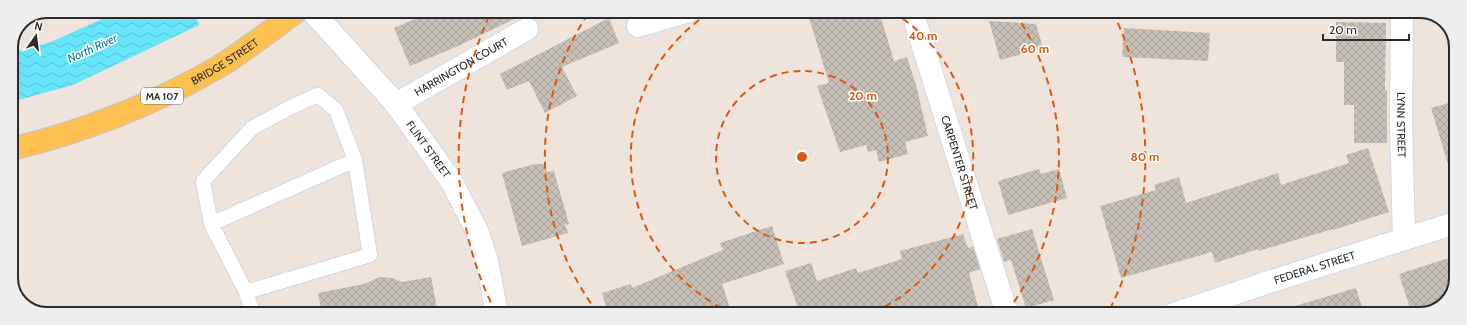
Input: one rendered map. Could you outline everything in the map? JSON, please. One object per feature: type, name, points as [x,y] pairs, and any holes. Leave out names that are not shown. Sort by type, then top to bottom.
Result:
[{"type":"main road","name":"BRIDGE STREET","points":[[18,146],[82,129],[177,89],[227,61],[265,36],[288,18]]},
{"type":"street","name":"FLINT STREET","points":[[318,18],[396,104],[452,182],[478,233],[487,261],[496,307]]},
{"type":"street","points":[[638,26],[665,18]]},
{"type":"street","name":"CARPENTER STREET","points":[[914,18],[1005,307]]},
{"type":"street","name":"LYNN STREET","points":[[1402,18],[1402,179],[1404,239]]},
{"type":"street","name":"HARRINGTON COURT","points":[[396,104],[527,29]]},
{"type":"street","name":"FEDERAL STREET","points":[[1195,307],[1449,225]]},
{"type":"lane","points":[[246,292],[370,255],[355,160],[336,110],[318,95],[293,106],[252,128],[203,181],[211,224],[246,292],[251,307]]},
{"type":"lane","points":[[211,224],[355,160]]},
{"type":"water","name":"North River","points":[[104,18],[196,18],[199,25],[73,85],[18,100],[18,51],[51,42]]},
{"type":"building","points":[[418,18],[516,18],[456,47],[410,66],[394,28]]},
{"type":"building","points":[[609,18],[619,43],[562,67],[577,96],[545,113],[529,81],[507,90],[500,74]]},
{"type":"building","points":[[809,18],[881,18],[894,61],[907,57],[916,85],[928,136],[905,142],[908,154],[879,162],[876,150],[868,152],[866,145],[840,152],[817,86],[829,83]]},
{"type":"building","points":[[989,21],[1036,24],[1043,48],[1000,60]]},
{"type":"building","points":[[1336,22],[1386,23],[1385,90],[1387,90],[1387,143],[1354,143],[1354,105],[1344,105],[1344,62],[1336,62]]},
{"type":"building","points":[[1124,28],[1210,33],[1208,61],[1122,57]]},
{"type":"building","points":[[1449,103],[1449,168],[1431,108]]},
{"type":"building","points":[[1368,148],[1389,212],[1333,230],[1258,251],[1258,249],[1215,263],[1212,252],[1121,278],[1100,206],[1156,190],[1154,185],[1179,177],[1186,203],[1278,173],[1281,185],[1349,163],[1346,155]]},
{"type":"building","points":[[535,164],[545,164],[547,172],[554,171],[569,224],[565,225],[568,233],[522,246],[502,173]]},
{"type":"building","points":[[1039,169],[1041,174],[1059,169],[1067,198],[1008,215],[998,181]]},
{"type":"building","points":[[772,226],[784,264],[722,284],[730,307],[606,307],[602,293],[631,284],[632,288],[723,250],[720,243]]},
{"type":"building","points":[[1032,229],[1054,300],[1026,307],[1011,260],[1004,262],[997,239]]},
{"type":"building","points":[[963,234],[968,248],[973,246],[980,269],[969,273],[978,307],[798,307],[785,271],[811,263],[817,281],[856,268],[858,273],[902,259],[900,251]]},
{"type":"building","points":[[1449,258],[1449,278],[1445,293],[1438,301],[1424,307],[1410,307],[1399,274]]},
{"type":"building","points":[[380,277],[392,278],[402,282],[431,277],[437,307],[321,307],[318,293],[364,284]]},
{"type":"building","points":[[1356,288],[1362,307],[1291,307]]}]
